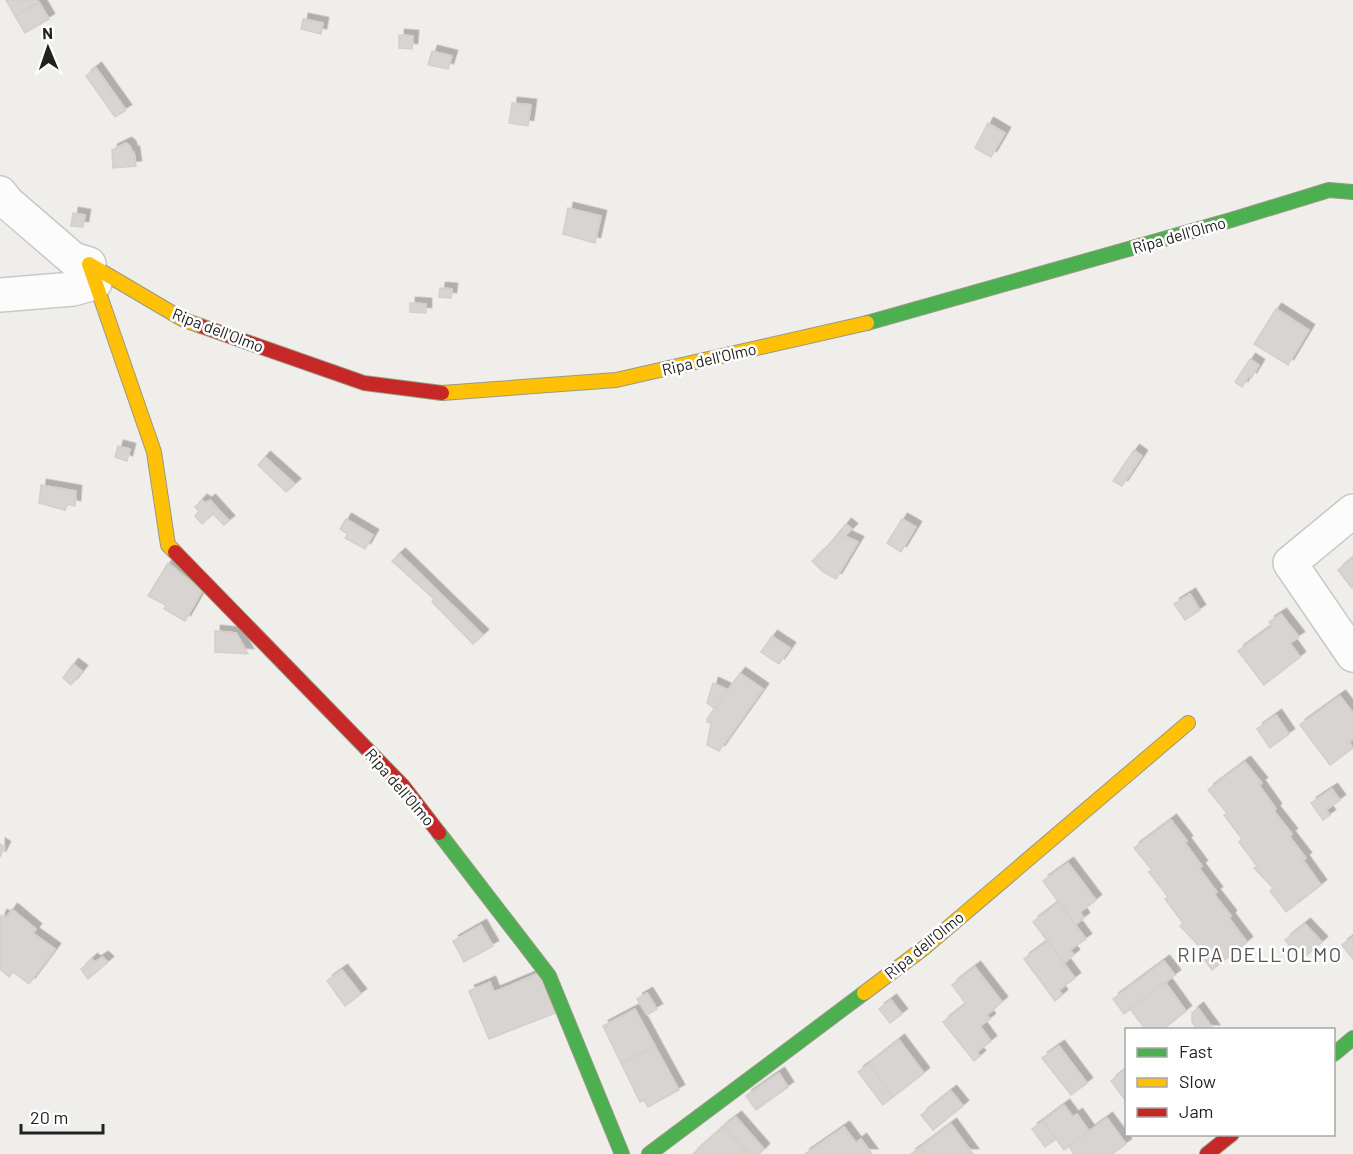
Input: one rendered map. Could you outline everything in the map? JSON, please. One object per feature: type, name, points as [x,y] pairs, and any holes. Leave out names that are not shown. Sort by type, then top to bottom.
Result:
[{"type":"street","name":"Ripa dell'Olmo","points":[[92,273],[184,320],[364,383],[449,394],[616,380],[834,331],[1220,223],[1329,190],[1353,192]]},
{"type":"street","points":[[0,193],[8,203],[92,273],[73,289],[0,295]]},
{"type":"street","name":"Ripa dell'Olmo","points":[[92,273],[153,452],[168,545],[403,786],[549,976],[622,1154]]},
{"type":"street","points":[[1353,511],[1290,563],[1353,655]]},
{"type":"street","name":"Ripa dell'Olmo","points":[[649,1154],[924,948],[1188,723]]},
{"type":"street","points":[[1335,1053],[1353,1038]]},
{"type":"street","points":[[1207,1154],[1230,1136]]},
{"type":"building","points":[[6,0],[37,0],[39,2],[15,16]]},
{"type":"building","points":[[39,2],[49,19],[25,33],[15,16]]},
{"type":"building","points":[[303,19],[323,23],[321,34],[301,29]]},
{"type":"building","points":[[399,35],[413,36],[412,49],[399,48]]},
{"type":"building","points":[[432,51],[452,56],[448,69],[428,65]]},
{"type":"building","points":[[96,68],[126,110],[115,117],[86,76]]},
{"type":"building","points":[[512,103],[531,105],[528,126],[509,123]]},
{"type":"building","points":[[988,123],[1005,133],[991,157],[975,148]]},
{"type":"building","points":[[126,143],[134,152],[136,166],[113,168],[112,150]]},
{"type":"building","points":[[568,208],[601,216],[595,243],[563,234]]},
{"type":"building","points":[[73,213],[85,215],[83,227],[71,226]]},
{"type":"building","points":[[440,288],[452,289],[451,298],[439,297]]},
{"type":"building","points":[[410,303],[426,304],[426,313],[410,312]]},
{"type":"building","points":[[1276,309],[1309,330],[1288,365],[1254,344]]},
{"type":"building","points":[[1250,359],[1259,365],[1242,387],[1235,382]]},
{"type":"building","points":[[118,446],[130,449],[127,461],[115,457]]},
{"type":"building","points":[[1134,450],[1142,456],[1122,486],[1113,481]]},
{"type":"building","points":[[265,457],[295,484],[286,492],[258,465]]},
{"type":"building","points":[[41,485],[76,491],[75,506],[68,504],[65,510],[39,503]]},
{"type":"building","points":[[202,500],[206,503],[210,500],[229,521],[224,525],[213,514],[202,524],[195,516],[199,511],[195,507]]},
{"type":"building","points":[[346,519],[373,535],[365,549],[345,538],[348,534],[340,529]]},
{"type":"building","points":[[902,519],[916,527],[901,552],[887,543]]},
{"type":"building","points":[[846,524],[852,529],[845,536],[858,542],[836,579],[823,572],[812,561]]},
{"type":"building","points":[[400,554],[483,635],[473,644],[432,602],[434,599],[392,561]]},
{"type":"building","points":[[1353,558],[1353,587],[1352,588],[1338,570]]},
{"type":"building","points":[[168,563],[202,591],[185,621],[164,609],[166,605],[148,596]]},
{"type":"building","points":[[1190,594],[1200,610],[1185,620],[1174,604]]},
{"type":"building","points":[[1281,614],[1299,637],[1290,643],[1300,657],[1264,685],[1238,651],[1272,626],[1269,622]]},
{"type":"building","points":[[215,631],[236,633],[248,654],[215,652]]},
{"type":"building","points":[[772,636],[790,648],[779,664],[761,652]]},
{"type":"building","points":[[73,664],[82,671],[71,685],[63,678]]},
{"type":"building","points":[[740,673],[763,689],[719,751],[707,745],[711,723],[707,722],[707,719]]},
{"type":"building","points":[[713,683],[728,690],[715,709],[707,703]]},
{"type":"building","points":[[1340,696],[1353,713],[1353,739],[1349,742],[1353,748],[1330,765],[1300,725]]},
{"type":"building","points":[[1276,715],[1289,734],[1270,748],[1257,729]]},
{"type":"building","points":[[1245,762],[1262,783],[1259,785],[1276,809],[1274,811],[1292,834],[1289,836],[1306,858],[1303,860],[1321,885],[1286,912],[1270,891],[1273,888],[1254,868],[1257,866],[1239,842],[1242,839],[1224,815],[1227,813],[1208,790]]},
{"type":"building","points":[[1332,789],[1340,800],[1326,810],[1330,815],[1323,820],[1311,803]]},
{"type":"building","points":[[1171,820],[1202,866],[1199,868],[1217,892],[1214,894],[1247,942],[1212,970],[1196,948],[1199,946],[1180,926],[1183,923],[1165,899],[1168,897],[1149,872],[1152,870],[1134,848]]},
{"type":"building","points":[[0,844],[5,847],[0,857]]},
{"type":"building","points":[[1068,863],[1096,900],[1080,912],[1084,918],[1075,925],[1043,881]]},
{"type":"building","points":[[1059,902],[1086,939],[1070,950],[1074,955],[1064,963],[1033,922]]},
{"type":"building","points":[[12,909],[36,929],[33,933],[55,949],[29,984],[13,972],[9,977],[0,969],[0,918],[2,915],[6,918]]},
{"type":"building","points":[[1305,924],[1322,942],[1307,955],[1300,946],[1295,952],[1285,940]]},
{"type":"building","points":[[481,925],[493,946],[464,962],[453,941]]},
{"type":"building","points":[[1353,937],[1353,959],[1342,945]]},
{"type":"building","points":[[1048,941],[1075,978],[1059,990],[1062,995],[1055,1001],[1024,959]]},
{"type":"building","points":[[103,957],[108,962],[88,979],[81,969],[92,959],[95,962]]},
{"type":"building","points":[[1164,961],[1175,975],[1124,1014],[1113,999]]},
{"type":"building","points":[[975,967],[1002,1002],[987,1015],[990,1019],[980,1026],[991,1041],[977,1052],[980,1056],[974,1061],[943,1022],[966,1004],[952,985]]},
{"type":"building","points":[[342,970],[361,994],[345,1006],[327,981]]},
{"type":"building","points":[[539,973],[555,1013],[489,1039],[469,991],[490,982],[494,992]]},
{"type":"building","points":[[1165,982],[1186,1011],[1165,1028],[1144,1028],[1130,1009]]},
{"type":"building","points":[[647,993],[657,1009],[647,1015],[637,999]]},
{"type":"building","points":[[891,1000],[902,1014],[890,1023],[879,1009]]},
{"type":"building","points":[[1198,1008],[1213,1028],[1196,1028],[1192,1022],[1192,1013]]},
{"type":"building","points":[[635,1009],[655,1046],[621,1063],[603,1026]]},
{"type":"building","points":[[899,1040],[924,1073],[893,1097],[869,1064]]},
{"type":"building","points":[[655,1046],[679,1090],[648,1107],[644,1100],[640,1102],[621,1063]]},
{"type":"building","points":[[1059,1046],[1087,1083],[1071,1095],[1042,1058]]},
{"type":"building","points":[[869,1064],[893,1097],[883,1105],[858,1072]]},
{"type":"building","points":[[1125,1070],[1125,1100],[1111,1081]]},
{"type":"building","points":[[779,1073],[788,1087],[756,1110],[746,1096]]},
{"type":"building","points":[[951,1091],[963,1106],[933,1130],[921,1115]]},
{"type":"building","points":[[1064,1105],[1073,1117],[1077,1114],[1089,1131],[1064,1150],[1043,1121]]},
{"type":"building","points":[[736,1117],[764,1149],[759,1154],[749,1154],[724,1126]]},
{"type":"building","points":[[1107,1118],[1126,1144],[1112,1154],[1074,1154],[1069,1146]]},
{"type":"building","points":[[1043,1121],[1056,1139],[1045,1147],[1032,1129]]},
{"type":"building","points":[[951,1124],[973,1154],[926,1154],[921,1147]]},
{"type":"building","points":[[724,1126],[749,1154],[693,1154]]},
{"type":"building","points":[[844,1127],[856,1143],[861,1139],[872,1154],[805,1154]]},
{"type":"building","points":[[921,1147],[926,1154],[911,1154]]},
{"type":"traffic: fast","points":[[867,323],[1329,190],[1353,192]]},
{"type":"traffic: fast","points":[[439,833],[549,976],[622,1154]]},
{"type":"traffic: fast","points":[[649,1154],[864,993]]},
{"type":"traffic: fast","points":[[1335,1053],[1353,1038]]},
{"type":"traffic: slow","points":[[175,552],[168,545],[154,452],[89,264],[184,320],[201,326]]},
{"type":"traffic: slow","points":[[442,393],[616,380],[867,323]]},
{"type":"traffic: slow","points":[[864,993],[924,948],[1188,723]]},
{"type":"traffic: jam","points":[[201,326],[364,383],[442,393]]},
{"type":"traffic: jam","points":[[175,552],[403,786],[439,833]]},
{"type":"traffic: jam","points":[[1207,1154],[1230,1136]]},
{"type":"district","name":"RIPA DELL'OLMO","points":[[1260,955]]}]
